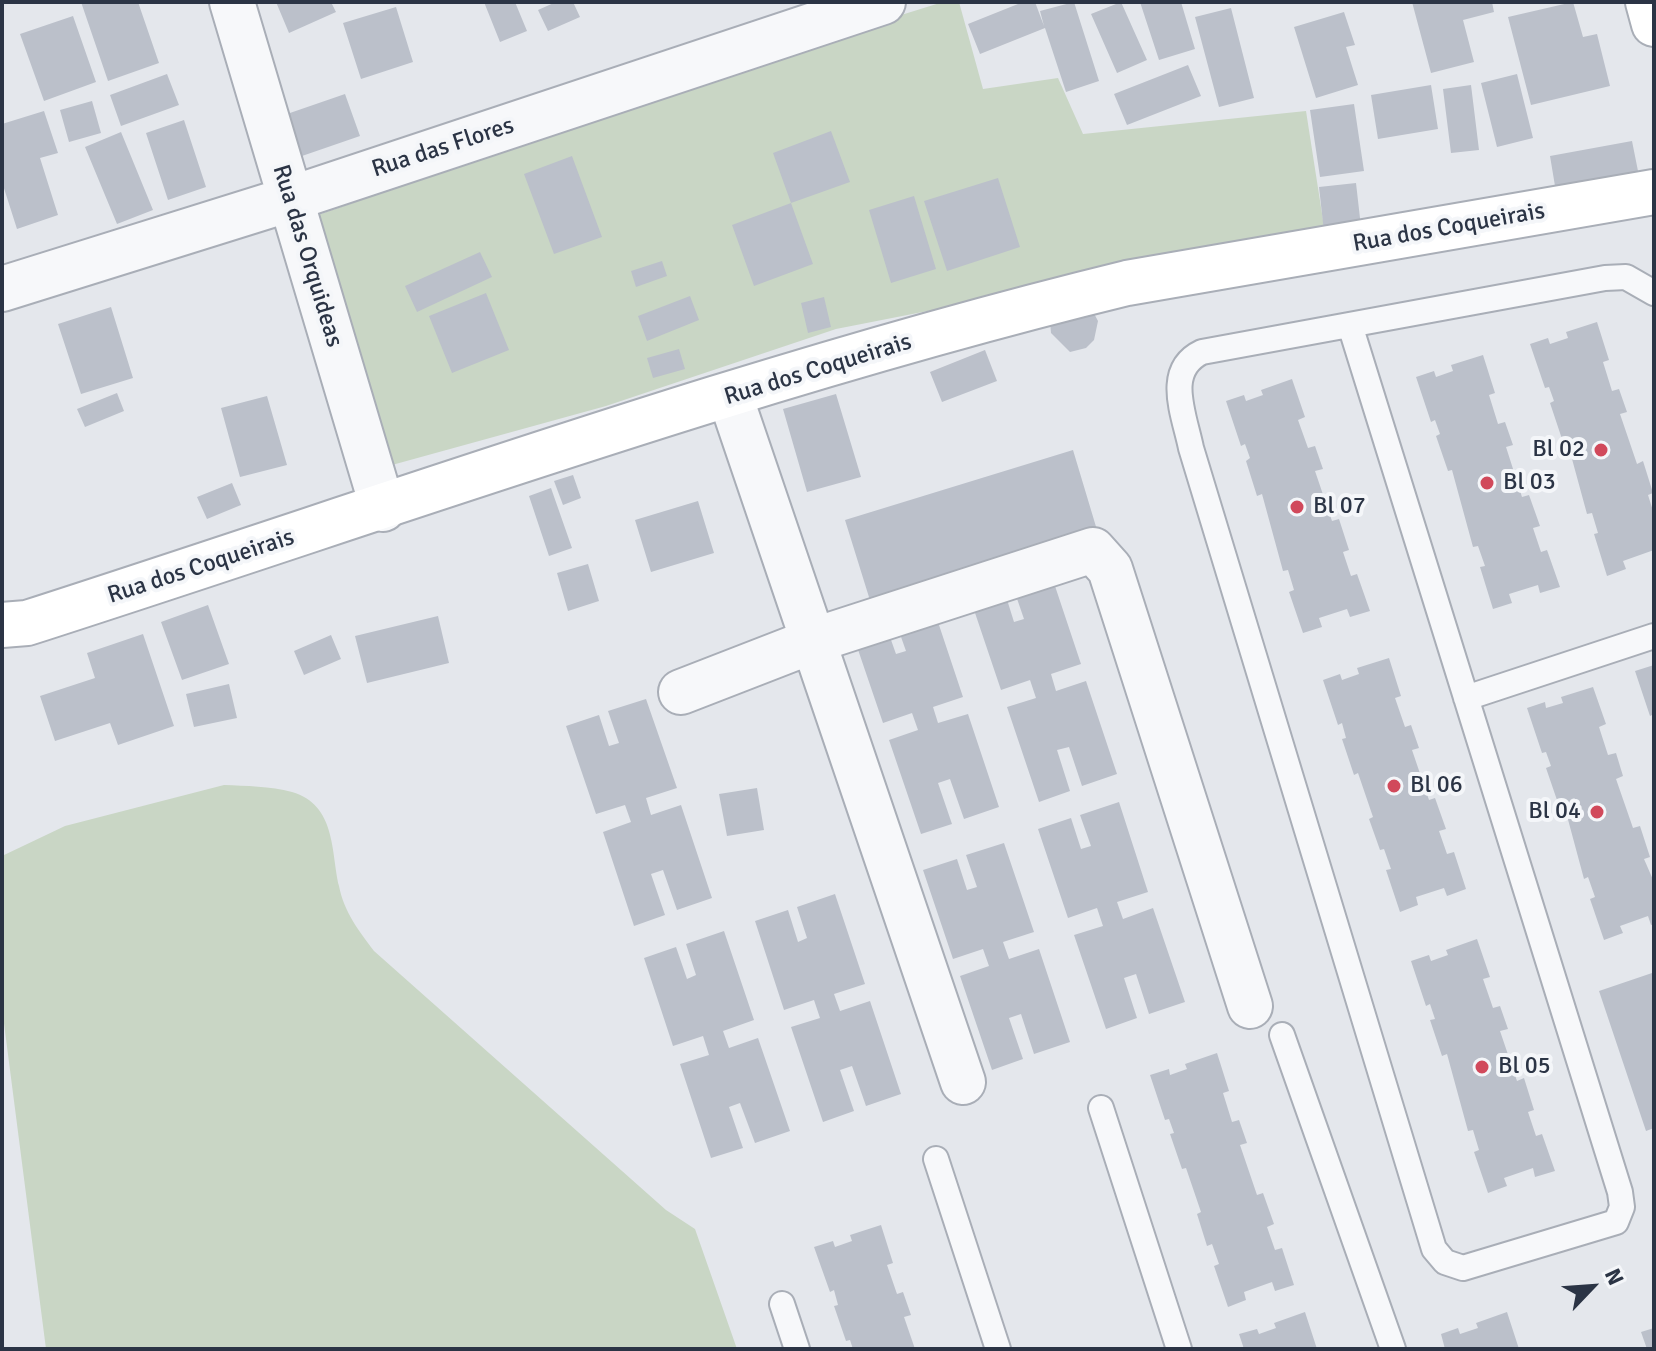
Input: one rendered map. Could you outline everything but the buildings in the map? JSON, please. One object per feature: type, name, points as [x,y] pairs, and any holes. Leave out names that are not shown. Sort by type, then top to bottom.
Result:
[{"type":"street","name":"Rua das Orquideas","points":[[232,2],[383,509]]},
{"type":"street","name":"Rua das Flores","points":[[2,289],[290,199],[883,2]]},
{"type":"street","points":[[1648,2],[1654,24]]},
{"type":"street","name":"Rua dos Coqueirais","points":[[2,625],[27,623],[730,396],[1042,304],[1127,283],[1654,192]]},
{"type":"street","points":[[730,396],[963,1082]]},
{"type":"street","points":[[681,692],[815,640],[1093,550],[1110,569],[1250,1006]]},
{"type":"lane","points":[[1350,325],[1620,1192],[1622,1207],[1616,1222],[1598,1230],[1463,1268],[1445,1262],[1434,1249],[1191,448],[1179,388],[1180,369],[1187,359],[1202,352],[1605,278],[1626,277],[1654,293]]},
{"type":"lane","points":[[1466,698],[1654,636]]},
{"type":"lane","points":[[1282,1035],[1393,1349]]},
{"type":"lane","points":[[1101,1108],[1179,1349]]},
{"type":"lane","points":[[936,1159],[998,1349]]},
{"type":"lane","points":[[782,1304],[797,1349]]},
{"type":"green space","points":[[943,2],[959,2],[983,89],[1058,78],[1083,134],[1306,111],[1325,233],[836,329],[606,406],[392,465],[318,215],[824,39]]},
{"type":"green space","points":[[224,785],[267,787],[292,792],[317,807],[329,831],[344,904],[374,951],[666,1210],[695,1229],[737,1349],[46,1349],[2,1008],[2,856],[65,826]]},
{"type":"place","name":"Bl 02","points":[[1601,450]]},
{"type":"place","name":"Bl 03","points":[[1487,483]]},
{"type":"place","name":"Bl 07","points":[[1297,507]]},
{"type":"place","name":"Bl 06","points":[[1394,786]]},
{"type":"place","name":"Bl 04","points":[[1597,812]]},
{"type":"place","name":"Bl 05","points":[[1482,1067]]}]
